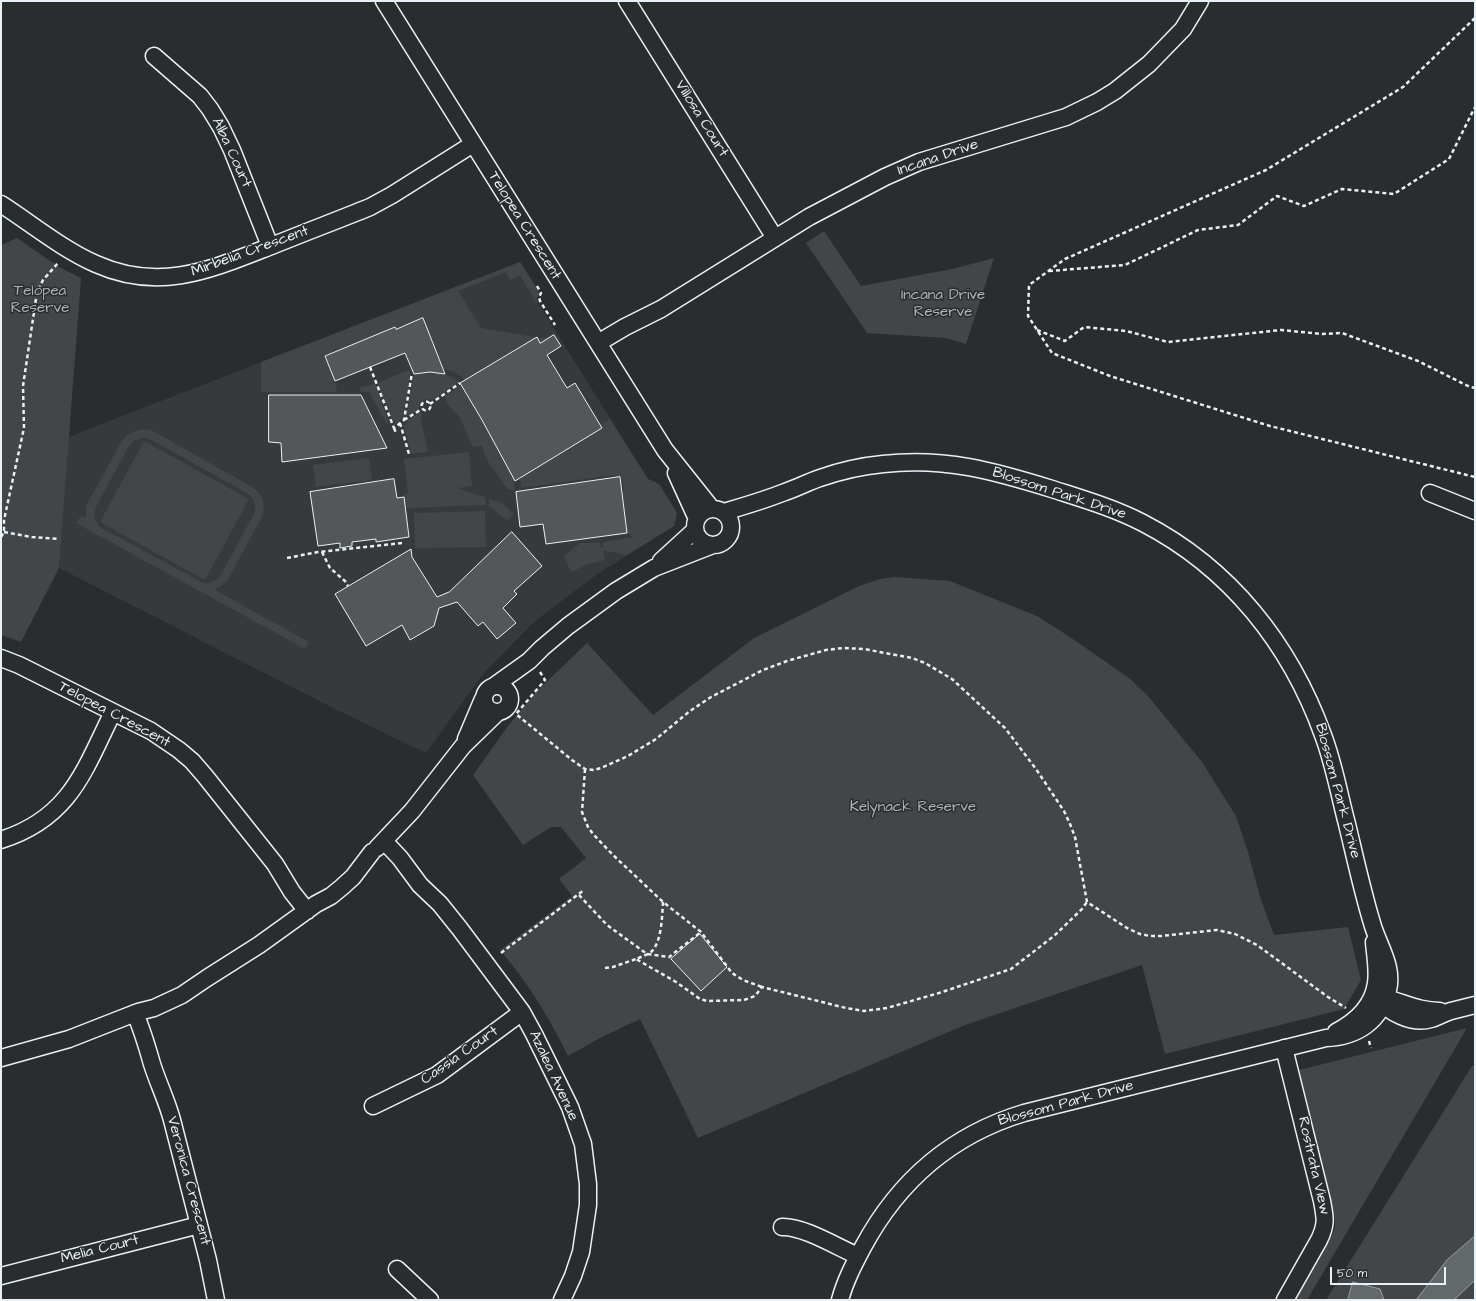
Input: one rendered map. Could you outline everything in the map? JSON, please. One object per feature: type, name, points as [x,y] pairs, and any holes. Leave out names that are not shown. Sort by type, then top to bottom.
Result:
[{"type":"street","name":"Telopea Crescent","points":[[384,1],[665,450],[696,524]]},
{"type":"street","name":"Villosa Court","points":[[627,1],[775,238]]},
{"type":"street","name":"Incana Drive","points":[[601,347],[629,334],[662,309],[775,238],[826,208],[901,170],[934,158],[1066,117],[1097,102],[1115,91],[1149,64],[1183,29],[1200,1]]},
{"type":"street","name":"Alba Court","points":[[154,56],[200,96],[221,127],[232,150],[270,246]]},
{"type":"street","name":"Mirbelia Crescent","points":[[1,204],[78,255],[103,267],[128,274],[165,277],[194,274],[208,270],[380,203],[473,144]]},
{"type":"street","name":"Telopea Crescent","points":[[665,450],[722,515]]},
{"type":"street","name":"Blossom Park Drive","points":[[722,515],[820,478],[861,467],[904,462],[947,463],[999,474],[1097,504],[1144,523],[1184,549],[1221,578],[1241,597],[1261,620],[1287,657],[1312,705],[1330,757],[1372,926],[1376,983],[1381,999],[1366,1008],[1360,1023],[1347,1026],[1326,1038],[1064,1102],[1005,1118],[966,1136],[946,1149],[915,1175],[884,1211],[870,1233],[850,1272],[840,1300]]},
{"type":"street","points":[[1430,493],[1475,510]]},
{"type":"street","points":[[1,1058],[51,1044],[133,1014],[162,996],[207,978],[259,945],[312,907],[334,881],[378,848],[412,811],[463,746],[498,713],[507,708],[510,697],[534,667],[542,648],[591,608],[654,568],[724,541],[731,531],[722,515],[703,512],[696,524],[654,568]]},
{"type":"street","points":[[696,524],[697,535],[701,540],[712,545]]},
{"type":"street","name":"Telopea Crescent","points":[[1,658],[19,665],[113,712],[164,740],[192,761],[275,864],[299,887],[312,907]]},
{"type":"street","points":[[463,746],[486,691],[534,667]]},
{"type":"street","points":[[494,686],[506,689],[510,697]]},
{"type":"street","points":[[483,699],[486,707],[493,712],[498,713]]},
{"type":"street","points":[[1,840],[24,831],[40,822],[56,810],[76,785],[113,712]]},
{"type":"street","name":"Azalea Avenue","points":[[378,848],[392,866],[420,885],[440,904],[522,1012],[570,1107],[583,1144],[586,1161],[588,1198],[586,1226],[581,1252],[573,1276],[562,1300]]},
{"type":"street","points":[[1381,999],[1402,1016],[1418,1020],[1431,1020],[1450,1012],[1475,1005]]},
{"type":"street","name":"Cassia Court","points":[[373,1106],[437,1075],[522,1012]]},
{"type":"street","name":"Veronica Crescent","points":[[133,1014],[144,1035],[153,1065],[167,1101],[214,1282],[216,1300]]},
{"type":"street","name":"Rostrata View","points":[[1284,1048],[1326,1222],[1319,1240],[1285,1300]]},
{"type":"street","name":"Melia Court","points":[[1,1276],[199,1225]]},
{"type":"street","points":[[782,1227],[790,1227],[801,1230],[858,1256]]},
{"type":"street","points":[[397,1269],[430,1300]]},
{"type":"path","points":[[1475,18],[1403,87],[1266,170],[1065,259],[1029,285],[1028,316],[1052,353],[1110,376],[1270,426],[1475,477]]},
{"type":"path","points":[[1049,271],[1125,265],[1198,230],[1238,225],[1277,196],[1304,206],[1342,189],[1394,194],[1449,158],[1475,107]]},
{"type":"path","points":[[1,538],[4,532],[4,520],[24,428],[23,386],[37,292],[43,280],[58,263]]},
{"type":"path","points":[[537,286],[541,292],[539,297],[540,301],[555,325]]},
{"type":"path","points":[[1037,330],[1064,341],[1084,327],[1126,331],[1168,342],[1281,330],[1322,334],[1342,333],[1418,361],[1470,387],[1475,388]]},
{"type":"path","points":[[370,367],[396,433]]},
{"type":"path","points":[[404,420],[412,373]]},
{"type":"path","points":[[422,409],[421,406],[423,403],[427,402],[430,404],[460,383]]},
{"type":"path","points":[[394,428],[422,409],[424,411],[429,410],[431,408],[430,404]]},
{"type":"path","points":[[400,423],[409,454]]},
{"type":"path","points":[[4,532],[32,537],[59,539]]},
{"type":"path","points":[[287,558],[322,552],[403,543]]},
{"type":"path","points":[[322,552],[330,568],[345,581],[348,586]]},
{"type":"path","points":[[534,667],[545,680],[516,714],[572,760],[585,769],[594,770],[628,756],[656,739],[711,697],[763,670],[787,661],[826,650],[843,648],[864,649],[912,658],[925,662],[952,679],[1005,728],[1036,769],[1064,811],[1070,824],[1075,837],[1088,902],[1127,928],[1140,934],[1161,936],[1217,930],[1241,937],[1269,954],[1328,997],[1346,1008],[1367,1033],[1371,1048]]},
{"type":"path","points":[[585,769],[582,812],[588,827],[613,855],[663,902],[701,932],[732,973],[742,980],[762,987],[846,1008],[864,1011],[887,1008],[939,993],[1011,969],[1054,936],[1088,902]]},
{"type":"path","points":[[501,953],[584,890]]},
{"type":"path","points":[[579,895],[607,925],[647,954],[669,957],[701,932]]},
{"type":"path","points":[[605,968],[613,967],[636,959],[647,954],[654,947],[658,940],[663,902]]},
{"type":"path","points":[[636,959],[676,982],[700,999],[707,1001],[744,1000],[755,996],[762,987]]},
{"type":"shaded area","points":[[520,262],[539,292],[537,298],[538,303],[648,479],[659,484],[677,513],[674,526],[599,573],[532,624],[483,674],[426,753],[335,709],[59,568],[68,437]]},
{"type":"shaded area","points":[[1475,1236],[1475,1280],[1454,1300],[1416,1300],[1447,1260]]},
{"type":"shaded area","points":[[1353,1282],[1380,1289],[1384,1300],[1348,1300]]},
{"type":"green space","name":"Incana Drive Reserve","points":[[824,231],[861,286],[952,269],[994,258],[966,344],[946,338],[867,333],[806,243]]},
{"type":"green space","name":"Telopea Reserve","points":[[17,238],[59,267],[81,278],[59,568],[21,642],[1,635],[1,245]]},
{"type":"green space","points":[[520,262],[539,292],[537,304],[520,275],[510,280],[506,272],[458,291],[481,328],[536,337],[465,380],[457,373],[439,367],[437,354],[423,318],[396,329],[395,327],[325,355],[337,392],[261,392],[261,362]]},
{"type":"green space","points":[[554,335],[540,343],[537,338],[544,338]]},
{"type":"green space","points":[[409,370],[410,374],[403,416],[396,424],[390,416],[378,383]]},
{"type":"green space","points":[[430,372],[449,376],[459,382],[434,399],[423,400],[419,404],[416,411],[408,415],[407,412],[414,374]]},
{"type":"green space","points":[[375,384],[388,420],[388,426],[369,392],[360,392],[360,387]]},
{"type":"green space","points":[[461,385],[514,479],[515,490],[509,489],[505,486],[487,460],[482,446],[473,447],[461,420],[447,402],[445,396]]},
{"type":"green space","points":[[419,413],[422,413],[421,420],[428,452],[411,454],[404,426],[408,420]]},
{"type":"green space","points":[[610,419],[648,479],[659,484],[677,513],[674,526],[627,555],[603,550],[605,560],[589,564],[571,572],[564,556],[580,543],[600,543],[602,549],[604,542],[633,537],[627,533],[622,492],[624,491],[623,484],[614,475],[521,488],[520,478],[602,428],[600,425]]},
{"type":"green space","points":[[146,429],[151,430],[254,488],[259,494],[264,507],[263,515],[227,581],[215,590],[309,642],[305,649],[76,523],[81,516],[86,518],[87,504],[124,438],[135,431]],"holes":[[[141,438],[148,438],[250,495],[254,501],[255,512],[220,576],[214,581],[203,583],[100,527],[96,521],[95,511],[97,505],[129,446],[134,441]]]},
{"type":"green space","points":[[144,441],[249,499],[205,580],[100,522]]},
{"type":"green space","points":[[469,452],[472,486],[458,488],[485,497],[486,505],[405,508],[404,494],[410,493],[408,493],[404,459]]},
{"type":"green space","points":[[369,458],[372,480],[316,487],[313,465]]},
{"type":"green space","points":[[489,499],[501,502],[514,514],[508,521],[489,506]]},
{"type":"green space","points":[[485,511],[486,547],[415,548],[414,513]]},
{"type":"green space","name":"Kelynack Reserve","points":[[894,577],[950,581],[1037,616],[1129,678],[1148,696],[1202,762],[1236,816],[1248,852],[1261,900],[1274,935],[1348,927],[1361,980],[1344,1009],[1165,1054],[1142,965],[965,1025],[698,1138],[640,1019],[602,1037],[568,1056],[537,1001],[520,975],[500,950],[572,896],[559,879],[586,858],[561,827],[551,827],[523,845],[473,775],[508,726],[535,693],[587,643],[653,715],[754,638],[859,586],[880,579]]},
{"type":"green space","points":[[1467,1028],[1307,1300],[1295,1300],[1332,1236],[1335,1228],[1335,1220],[1299,1070]]},
{"type":"green space","points":[[1475,1065],[1475,1300],[1326,1300],[1472,1066]]},
{"type":"building","points":[[423,318],[445,374],[430,372],[414,374],[405,353],[335,381],[325,356],[395,327],[396,329]]},
{"type":"building","points":[[554,335],[561,346],[547,355],[567,388],[575,383],[602,428],[515,481],[460,383],[537,337],[540,343]]},
{"type":"building","points":[[269,395],[361,395],[387,448],[282,462],[281,443],[269,442]]},
{"type":"building","points":[[620,477],[627,533],[546,544],[543,524],[520,527],[516,492]]},
{"type":"building","points":[[394,479],[397,498],[404,497],[409,537],[376,542],[376,539],[352,542],[352,546],[340,548],[340,543],[318,546],[310,492]]},
{"type":"building","points":[[512,532],[542,566],[514,591],[517,594],[503,608],[516,623],[497,639],[483,622],[478,626],[457,602],[439,608],[434,626],[410,640],[402,625],[366,646],[335,594],[411,549],[412,557],[437,597],[449,592]]},
{"type":"building","points":[[700,934],[727,967],[701,991],[671,959]]}]
